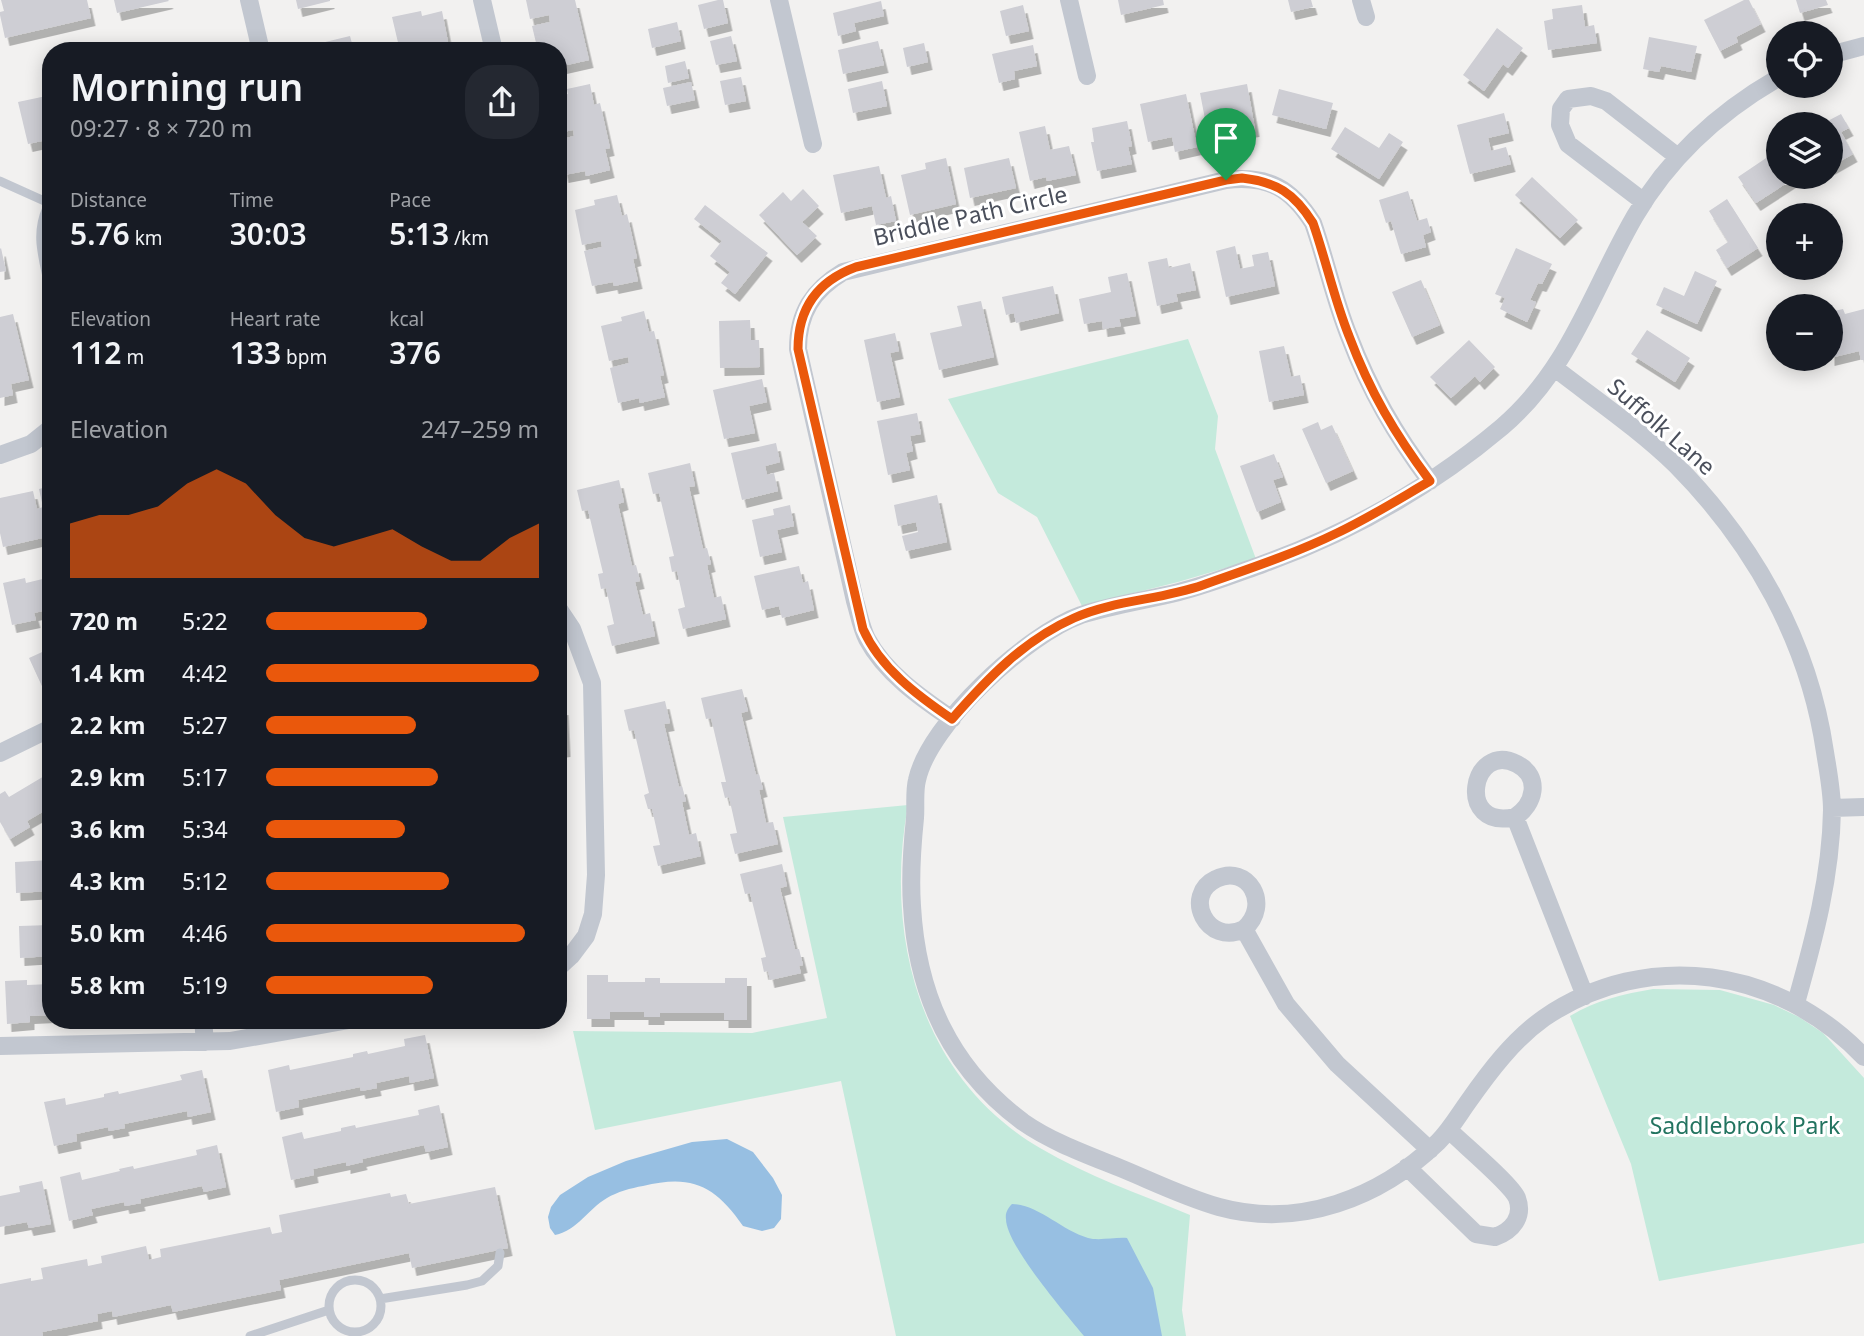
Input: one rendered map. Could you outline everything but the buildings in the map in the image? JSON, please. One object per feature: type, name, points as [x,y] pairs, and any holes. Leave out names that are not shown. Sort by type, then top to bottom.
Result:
[{"type":"street","points":[[249,0],[259,42]]},
{"type":"street","points":[[482,0],[492,42]]},
{"type":"street","points":[[779,0],[813,144]]},
{"type":"street","points":[[1069,0],[1087,76]]},
{"type":"street","points":[[1843,52],[1864,46]]},
{"type":"street","points":[[1766,85],[1711,122],[1690,141],[1644,202],[1621,241],[1585,318],[1556,369],[1510,420],[1430,481],[1338,532],[1270,561],[1196,587],[1075,617],[1031,642],[984,682],[927,750],[916,782],[912,840],[913,926],[923,980],[940,1023],[960,1061],[995,1098],[1027,1125],[1064,1144],[1190,1198],[1231,1210],[1259,1213],[1304,1212],[1335,1206],[1370,1192],[1430,1150],[1450,1131],[1494,1066],[1544,1018],[1608,986],[1634,979],[1713,978],[1757,986],[1796,1003],[1841,1035],[1864,1057]]},
{"type":"street","points":[[1644,202],[1567,144],[1560,125],[1561,109],[1568,99],[1591,96],[1605,101],[1678,158]]},
{"type":"street","name":"Briddle Path Circle","points":[[952,719],[925,700],[881,660],[867,639],[855,601],[798,349],[800,328],[811,298],[843,272],[1226,180],[1258,180],[1285,189],[1313,223],[1348,336],[1381,408],[1397,436],[1430,481]]},
{"type":"street","name":"Suffolk Lane","points":[[1556,369],[1673,463],[1724,519],[1768,583],[1797,647],[1812,690],[1823,738],[1832,808],[1823,900],[1796,1003]]},
{"type":"street","points":[[0,455],[31,444],[42,435]]},
{"type":"street","points":[[567,622],[592,683],[596,875],[593,914],[586,936],[567,960]]},
{"type":"street","points":[[0,753],[42,732]]},
{"type":"street","points":[[1832,808],[1864,807]]},
{"type":"street","points":[[1515,817],[1585,996]]},
{"type":"street","points":[[1244,929],[1286,1004],[1337,1064],[1430,1150]]},
{"type":"street","points":[[204,1029],[205,1042]]},
{"type":"street","points":[[0,1046],[230,1041],[298,1029]]},
{"type":"street","points":[[1407,1167],[1476,1234],[1495,1237],[1512,1227],[1519,1209],[1513,1191],[1450,1131]]},
{"type":"lane","points":[[0,181],[42,200]]},
{"type":"lane","points":[[380,1299],[481,1281],[491,1275],[498,1266],[500,1253]]},
{"type":"lane","points":[[354,1280],[371,1286],[380,1299],[379,1314],[375,1322],[360,1331],[340,1327],[332,1319],[329,1310],[330,1297],[335,1289],[342,1283],[354,1280]]},
{"type":"lane","points":[[250,1336],[329,1310]]},
{"type":"green space","points":[[1188,339],[1218,416],[1215,449],[1256,559],[1082,606],[1037,517],[998,493],[948,399]]},
{"type":"green space","points":[[908,805],[902,854],[901,903],[907,952],[920,999],[939,1043],[965,1083],[999,1118],[1040,1148],[1095,1176],[1190,1215],[1182,1310],[1186,1336],[896,1336],[841,1081],[595,1130],[573,1031],[752,1033],[827,1018],[783,817]]},
{"type":"green space","name":"Saddlebrook Park","points":[[1653,989],[1720,990],[1774,1005],[1823,1033],[1864,1078],[1864,1243],[1659,1281],[1631,1164],[1570,1016],[1610,998]]},
{"type":"water","points":[[727,1139],[753,1152],[782,1195],[781,1219],[774,1228],[762,1231],[743,1226],[712,1192],[700,1186],[675,1181],[620,1192],[600,1203],[570,1229],[555,1235],[550,1228],[548,1217],[551,1207],[560,1195],[588,1177],[626,1161],[692,1142]]},
{"type":"water","points":[[1012,1204],[1041,1213],[1088,1238],[1127,1238],[1153,1288],[1162,1336],[1084,1336],[1038,1279],[1016,1245],[1006,1219]]},
{"type":"route","points":[[1226,180],[1258,180],[1285,189],[1305,210],[1319,238],[1327,273],[1348,336],[1365,376],[1397,436],[1430,481],[1338,532],[1270,561],[1180,592],[1075,617],[1031,642],[1011,657],[984,682],[952,719],[925,700],[881,660],[863,629],[798,349],[800,328],[811,298],[836,276],[856,267],[1226,180]]}]
